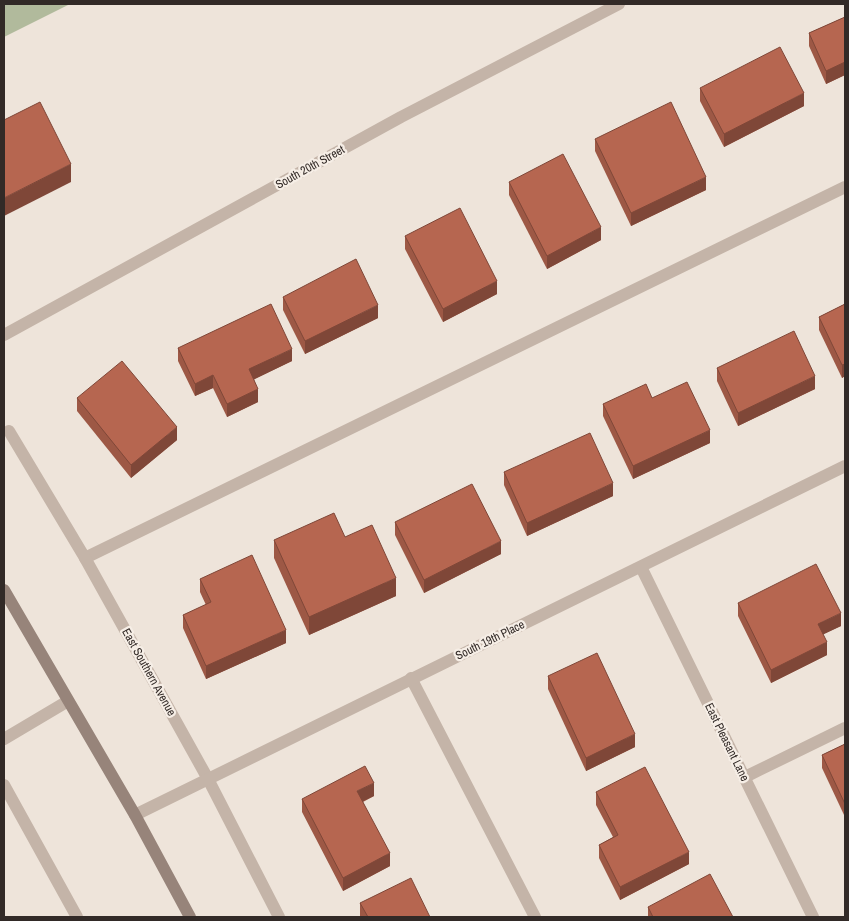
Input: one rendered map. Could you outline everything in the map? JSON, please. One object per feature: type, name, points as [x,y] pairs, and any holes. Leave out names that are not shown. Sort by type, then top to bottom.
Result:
[{"type":"main road","points":[[4,590],[135,815],[190,917]]},
{"type":"street","name":"South 20th Street","points":[[4,335],[400,117],[619,4]]},
{"type":"street","points":[[85,558],[845,187]]},
{"type":"street","name":"East Southern Avenue","points":[[9,431],[85,558],[208,779],[279,917]]},
{"type":"street","name":"South 19th Place","points":[[135,815],[845,466]]},
{"type":"street","name":"East Pleasant Lane","points":[[641,567],[813,917]]},
{"type":"street","points":[[411,678],[535,917]]},
{"type":"street","points":[[4,739],[68,702]]},
{"type":"street","points":[[745,777],[845,728]]},
{"type":"street","points":[[4,785],[77,917]]},
{"type":"green space","points":[[4,4],[70,4],[4,37]]},
{"type":"building","points":[[845,17],[845,62],[826,71],[809,33]]},
{"type":"building","points":[[780,47],[804,93],[724,134],[700,88]]},
{"type":"building","points":[[40,102],[71,164],[4,198],[4,120]]},
{"type":"building","points":[[671,102],[706,177],[631,213],[595,139]]},
{"type":"building","points":[[563,154],[601,227],[547,256],[509,182]]},
{"type":"building","points":[[460,208],[497,281],[443,309],[405,236]]},
{"type":"building","points":[[356,259],[378,305],[305,341],[283,297]]},
{"type":"building","points":[[271,304],[292,349],[249,369],[258,389],[227,404],[213,375],[195,384],[178,348]]},
{"type":"building","points":[[845,304],[845,364],[842,365],[819,317]]},
{"type":"building","points":[[794,331],[815,376],[738,413],[717,368]]},
{"type":"building","points":[[122,361],[177,427],[131,465],[77,398]]},
{"type":"building","points":[[687,382],[710,430],[633,466],[603,404],[646,384],[652,398]]},
{"type":"building","points":[[590,433],[613,483],[527,523],[504,472]]},
{"type":"building","points":[[472,484],[501,541],[424,580],[395,522]]},
{"type":"building","points":[[334,513],[345,537],[372,525],[396,578],[309,617],[274,540]]},
{"type":"building","points":[[252,555],[286,630],[206,666],[183,615],[211,602],[200,579]]},
{"type":"building","points":[[816,564],[841,613],[818,624],[827,642],[771,670],[738,603]]},
{"type":"building","points":[[597,653],[635,734],[586,758],[548,676]]},
{"type":"building","points":[[845,744],[845,804],[822,755]]},
{"type":"building","points":[[365,766],[374,783],[357,791],[390,853],[343,878],[302,799]]},
{"type":"building","points":[[645,767],[689,852],[620,887],[599,845],[618,835],[596,792]]},
{"type":"building","points":[[710,874],[733,917],[653,917],[648,907]]},
{"type":"building","points":[[411,878],[430,917],[368,917],[360,903]]}]
